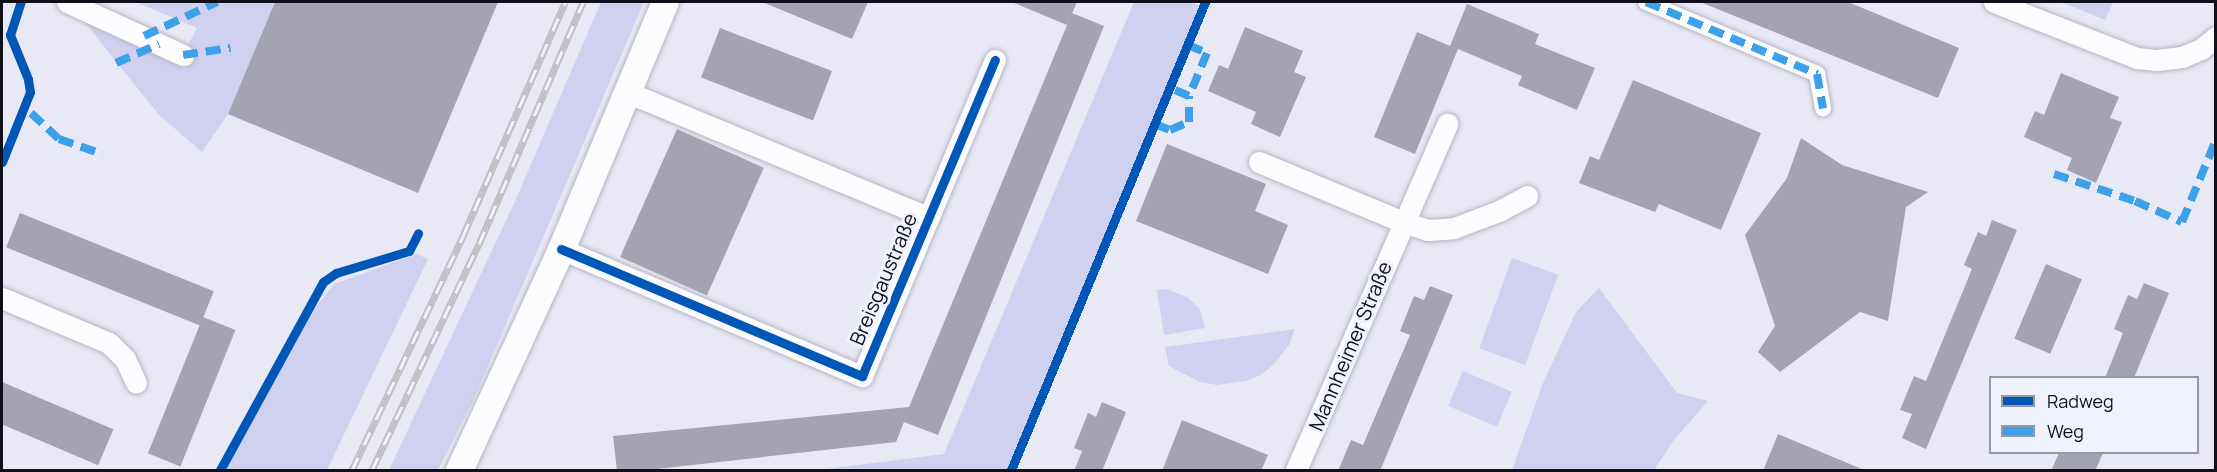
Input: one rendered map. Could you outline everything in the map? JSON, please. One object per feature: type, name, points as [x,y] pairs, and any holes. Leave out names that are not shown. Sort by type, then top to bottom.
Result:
[{"type":"street","points":[[67,2],[183,55]]},
{"type":"street","points":[[459,471],[561,249],[664,2]]},
{"type":"street","points":[[1646,2],[1817,74],[1823,108]]},
{"type":"street","points":[[1994,2],[2137,58],[2157,60],[2182,57],[2201,50],[2216,37]]},
{"type":"street","name":"Breisgaustraße","points":[[561,249],[862,376],[995,60]]},
{"type":"street","name":"Breisgaustraße","points":[[627,92],[928,218]]},
{"type":"street","name":"Mannheimer Straße","points":[[1296,471],[1447,124]]},
{"type":"street","points":[[1259,162],[1403,222],[1428,230],[1454,228],[1499,211],[1527,196]]},
{"type":"street","points":[[2,298],[109,343],[125,358],[136,383]]},
{"type":"shaded area","points":[[136,2],[275,2],[228,114],[202,152],[159,115],[79,15],[183,55],[197,28]]},
{"type":"shaded area","points":[[601,2],[644,2],[473,401],[438,470],[389,470],[516,199]]},
{"type":"shaded area","points":[[1134,2],[1189,2],[1203,7],[1011,470],[818,470],[944,454]]},
{"type":"shaded area","points":[[2061,2],[2113,2],[2105,20]]},
{"type":"shaded area","points":[[417,254],[428,259],[327,470],[225,470],[315,308],[334,284]]},
{"type":"shaded area","points":[[1512,258],[1558,275],[1525,365],[1479,348]]},
{"type":"shaded area","points":[[1599,288],[1677,393],[1708,401],[1674,440],[1654,470],[1512,470],[1543,383],[1576,312]]},
{"type":"shaded area","points":[[1166,289],[1187,297],[1200,309],[1205,328],[1164,335],[1157,290]]},
{"type":"shaded area","points":[[1295,329],[1289,345],[1275,363],[1261,375],[1246,381],[1217,385],[1200,382],[1169,366],[1165,347]]},
{"type":"shaded area","points":[[1463,371],[1512,392],[1497,427],[1448,406]]},
{"type":"building","points":[[275,2],[498,2],[418,193],[228,114]]},
{"type":"building","points":[[762,2],[868,2],[852,39]]},
{"type":"building","points":[[1012,2],[1077,2],[1067,25]]},
{"type":"building","points":[[1700,2],[1848,2],[1959,48],[1938,98]]},
{"type":"building","points":[[1467,4],[1539,34],[1535,44],[1595,68],[1577,110],[1518,85],[1522,76],[1458,49],[1415,154],[1374,137],[1417,32],[1450,46]]},
{"type":"building","points":[[1072,13],[1104,26],[938,435],[904,422],[896,442],[639,471],[617,471],[613,436],[909,407]]},
{"type":"building","points":[[1245,27],[1303,51],[1294,72],[1306,77],[1280,137],[1251,124],[1256,112],[1208,91],[1219,65],[1228,69]]},
{"type":"building","points":[[720,28],[832,71],[813,120],[701,77]]},
{"type":"building","points":[[2061,73],[2119,97],[2110,118],[2122,122],[2096,183],[2067,170],[2072,158],[2024,137],[2035,111],[2044,115]]},
{"type":"building","points":[[1633,80],[1761,133],[1721,230],[1659,204],[1655,212],[1579,183],[1590,156],[1599,160]]},
{"type":"building","points":[[677,129],[764,168],[707,296],[620,257]]},
{"type":"building","points":[[1801,138],[1842,165],[1928,192],[1906,207],[1888,321],[1860,312],[1780,372],[1758,352],[1775,326],[1745,235],[1787,178]]},
{"type":"building","points":[[1167,144],[1266,184],[1255,211],[1288,225],[1268,274],[1136,221]]},
{"type":"building","points":[[20,213],[214,291],[200,326],[6,247]]},
{"type":"building","points":[[1992,220],[2017,230],[1926,449],[1902,438],[1912,414],[1900,410],[1914,376],[1926,381],[1972,269],[1964,265],[1978,232],[1986,236]]},
{"type":"building","points":[[2046,264],[2082,279],[2050,354],[2014,339]]},
{"type":"building","points":[[2144,283],[2169,293],[2135,376],[2106,376],[2123,333],[2114,329],[2128,295],[2137,299]]},
{"type":"building","points":[[1430,286],[1453,295],[1380,471],[1338,471],[1351,440],[1363,445],[1410,335],[1400,331],[1414,296],[1424,300]]},
{"type":"building","points":[[203,317],[235,330],[180,466],[148,453]]},
{"type":"building","points":[[2,382],[113,429],[98,465],[2,424]]},
{"type":"building","points":[[1102,402],[1126,412],[1102,471],[1074,471],[1082,451],[1074,448],[1088,413],[1096,417]]},
{"type":"building","points":[[1182,420],[1268,455],[1261,471],[1162,471]]},
{"type":"building","points":[[1778,434],[1864,470],[1864,471],[1763,471]]},
{"type":"building","points":[[2059,454],[2103,454],[2095,471],[2051,471]]},
{"type":"railway","points":[[352,470],[463,236],[565,2]]},
{"type":"railway","points":[[372,470],[479,244],[583,2]]},
{"type":"marked path","points":[[144,36],[217,2]]},
{"type":"marked path","points":[[1646,2],[1817,74],[1823,108]]},
{"type":"marked path","points":[[116,63],[159,44]]},
{"type":"marked path","points":[[1188,45],[1207,53],[1189,96]]},
{"type":"marked path","points":[[183,55],[230,48]]},
{"type":"marked path","points":[[1155,124],[1170,130],[1189,122],[1189,96],[1170,88]]},
{"type":"marked path","points":[[31,113],[59,139],[102,154]]},
{"type":"marked path","points":[[2054,174],[2135,201],[2182,222],[2216,140]]},
{"type":"cycle path","points":[[2,162],[30,92],[28,79],[10,35],[21,2]]},
{"type":"cycle path","points":[[1011,470],[1205,2]]},
{"type":"cycle path","points":[[561,249],[862,376],[995,60]]},
{"type":"cycle path","points":[[220,470],[323,282],[336,273],[409,251],[418,233]]}]
